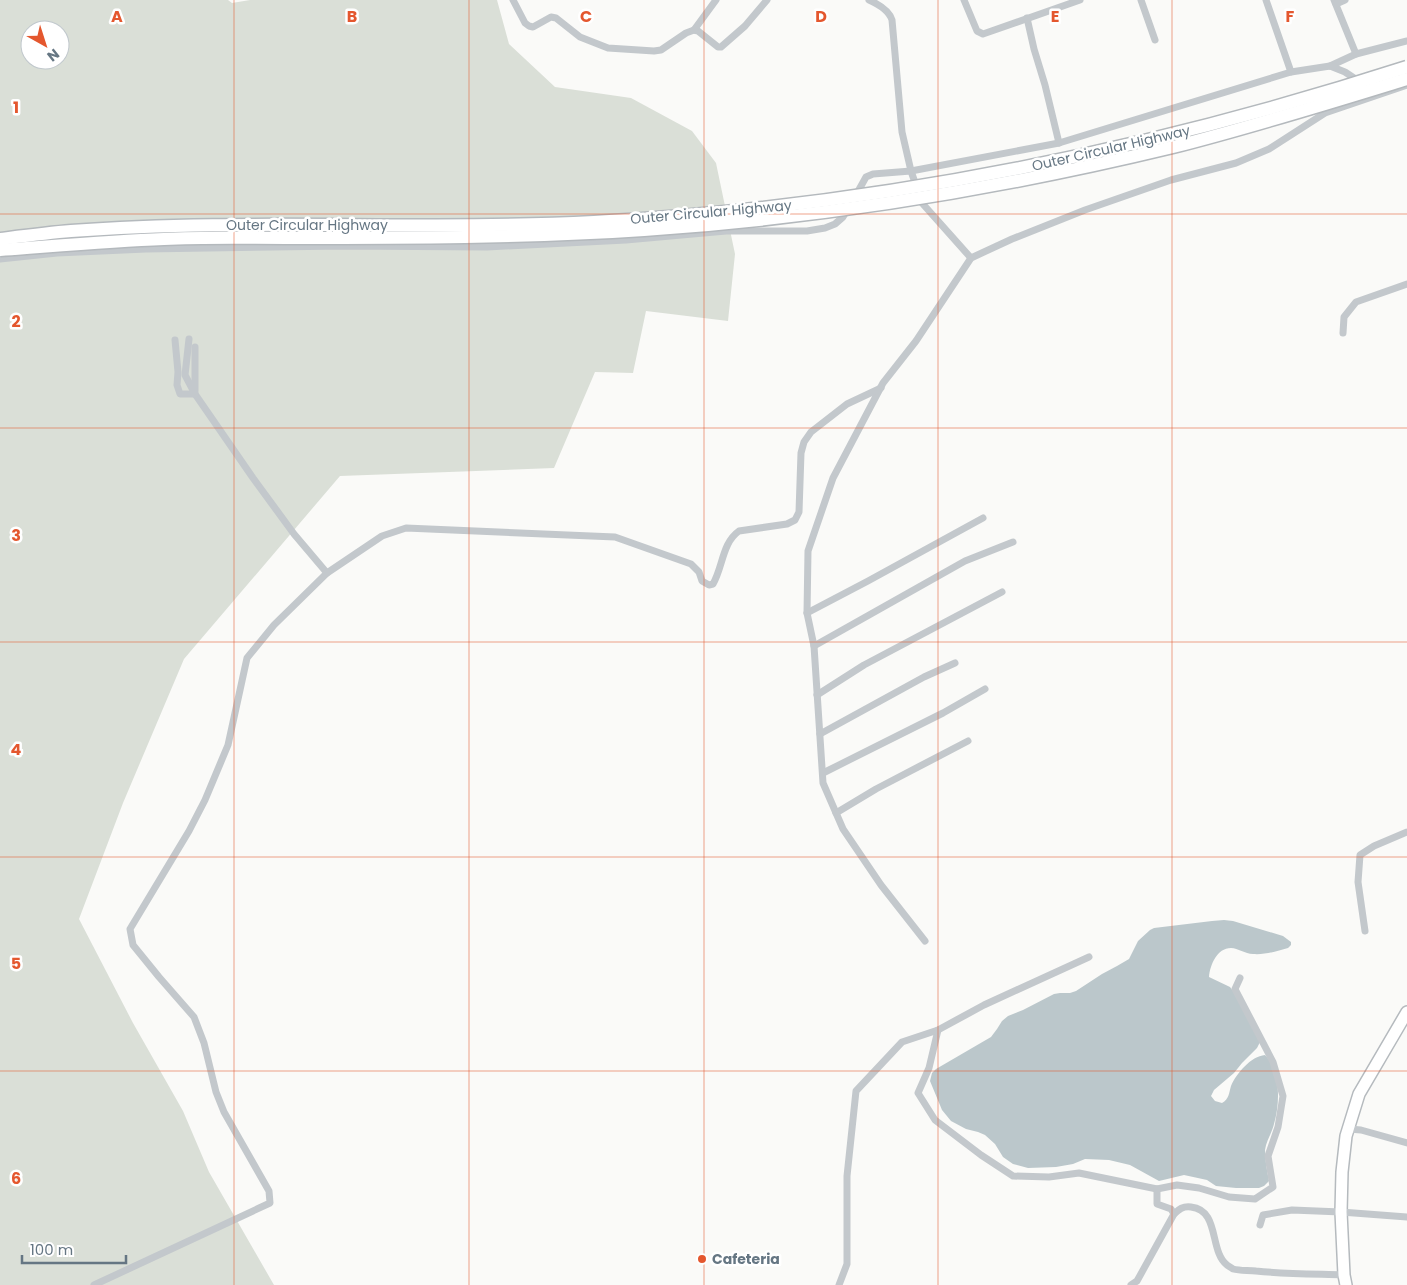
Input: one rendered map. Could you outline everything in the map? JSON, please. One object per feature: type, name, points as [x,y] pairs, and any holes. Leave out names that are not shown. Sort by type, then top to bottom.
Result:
[{"type":"highway","name":"Outer Circular Highway","points":[[0,239],[69,231],[159,226],[506,225],[587,222],[771,208],[923,187],[1065,159],[1167,136],[1277,107],[1407,67]]},
{"type":"highway","name":"Outer Circular Highway","points":[[0,250],[165,239],[537,236],[645,230],[823,212],[993,186],[1072,170],[1284,118],[1407,79]]},
{"type":"main road","points":[[1345,1280],[1341,1212],[1342,1172],[1348,1129],[1359,1094],[1407,1012]]},
{"type":"street","points":[[513,0],[529,26],[533,27],[552,17],[556,18],[580,37],[608,48],[654,51],[661,50],[686,33],[694,30],[716,0]]},
{"type":"street","points":[[694,30],[698,30],[718,47],[721,47],[745,26],[768,0]]},
{"type":"street","points":[[869,0],[887,11],[892,20],[902,132],[911,171],[922,203],[971,258]]},
{"type":"street","points":[[964,0],[977,31],[983,34],[1027,18],[1055,4],[1080,0]]},
{"type":"street","points":[[1141,0],[1155,40]]},
{"type":"street","points":[[1266,0],[1291,72]]},
{"type":"street","points":[[1345,0],[1335,2],[1356,54]]},
{"type":"street","points":[[1027,18],[1059,143]]},
{"type":"street","points":[[0,259],[56,253],[344,246],[487,246],[626,240],[726,231],[807,231],[825,228],[835,224],[844,217],[866,177],[873,174],[911,171],[1059,143],[1291,72],[1330,66],[1356,54],[1407,41]]},
{"type":"street","points":[[1330,66],[1345,72],[1360,82],[1375,97]]},
{"type":"street","points":[[925,941],[881,885],[843,829],[824,783],[814,646],[807,612],[808,551],[833,478],[880,388],[916,341],[971,258],[1012,239],[1085,210],[1171,180],[1236,163],[1269,149],[1324,113],[1407,85]]},
{"type":"street","points":[[1343,333],[1344,317],[1356,302],[1407,284]]},
{"type":"street","points":[[189,339],[185,375],[195,394],[252,478],[294,534],[327,573]]},
{"type":"street","points":[[175,340],[178,372],[177,384],[180,394],[195,394]]},
{"type":"street","points":[[195,347],[195,394]]},
{"type":"street","points":[[94,1285],[270,1203],[269,1191],[224,1112],[216,1092],[204,1043],[194,1017],[133,945],[130,929],[189,831],[205,800],[228,745],[247,658],[274,625],[327,573],[382,536],[406,528],[615,537],[691,564],[698,572],[702,581],[709,585],[713,584],[728,542],[732,536],[739,531],[787,524],[794,520],[799,512],[801,453],[804,442],[811,432],[847,404],[880,388]]},
{"type":"street","points":[[807,612],[983,518]]},
{"type":"street","points":[[814,646],[965,562],[1013,542]]},
{"type":"street","points":[[817,695],[864,665],[1002,592]]},
{"type":"street","points":[[820,734],[924,677],[955,663]]},
{"type":"street","points":[[823,772],[943,713],[985,689]]},
{"type":"street","points":[[836,812],[968,741]]},
{"type":"street","points":[[1365,930],[1358,882],[1360,855],[1374,846],[1407,832]]},
{"type":"street","points":[[839,1285],[847,1264],[847,1176],[856,1092],[902,1042],[938,1030],[984,1005],[1089,957]]},
{"type":"street","points":[[938,1030],[929,1068],[918,1093],[935,1120],[981,1155],[1013,1176],[1049,1177],[1080,1173],[1156,1189],[1176,1185],[1199,1188],[1229,1197],[1255,1200],[1273,1187],[1268,1156],[1278,1127],[1283,1096],[1273,1062],[1235,989],[1240,978]]},
{"type":"street","points":[[1348,1129],[1361,1130],[1407,1143]]},
{"type":"street","points":[[1156,1189],[1157,1204],[1170,1209],[1174,1214]]},
{"type":"street","points":[[1131,1285],[1137,1281],[1174,1214],[1179,1209],[1187,1206],[1195,1207],[1203,1212],[1210,1222],[1220,1256],[1225,1264],[1232,1269],[1345,1280]]},
{"type":"street","points":[[1260,1225],[1263,1215],[1292,1210],[1407,1217]]},
{"type":"shaded area","points":[[0,0],[228,0],[232,3],[250,0],[497,0],[509,44],[555,87],[631,98],[692,131],[716,163],[735,254],[728,321],[646,311],[633,373],[595,372],[554,468],[340,476],[184,659],[123,803],[79,919],[133,1023],[183,1111],[209,1172],[274,1285],[0,1285]]},
{"type":"shaded area","points":[[1224,920],[1283,936],[1291,942],[1288,948],[1262,954],[1250,954],[1234,948],[1226,949],[1215,958],[1209,977],[1230,987],[1260,1042],[1257,1048],[1234,1073],[1214,1090],[1211,1096],[1215,1101],[1222,1103],[1226,1100],[1233,1081],[1240,1071],[1249,1062],[1260,1056],[1265,1055],[1274,1070],[1278,1098],[1276,1116],[1265,1150],[1269,1181],[1264,1186],[1259,1188],[1236,1188],[1216,1186],[1207,1180],[1184,1175],[1159,1181],[1130,1165],[1109,1160],[1085,1159],[1073,1164],[1056,1167],[1028,1168],[1013,1164],[1003,1157],[995,1144],[985,1135],[966,1129],[951,1121],[942,1110],[930,1081],[932,1073],[991,1037],[1002,1021],[1008,1016],[1054,994],[1076,991],[1129,959],[1138,941],[1154,928]]},
{"type":"place","name":"Cafeteria","points":[[702,1259]]}]
